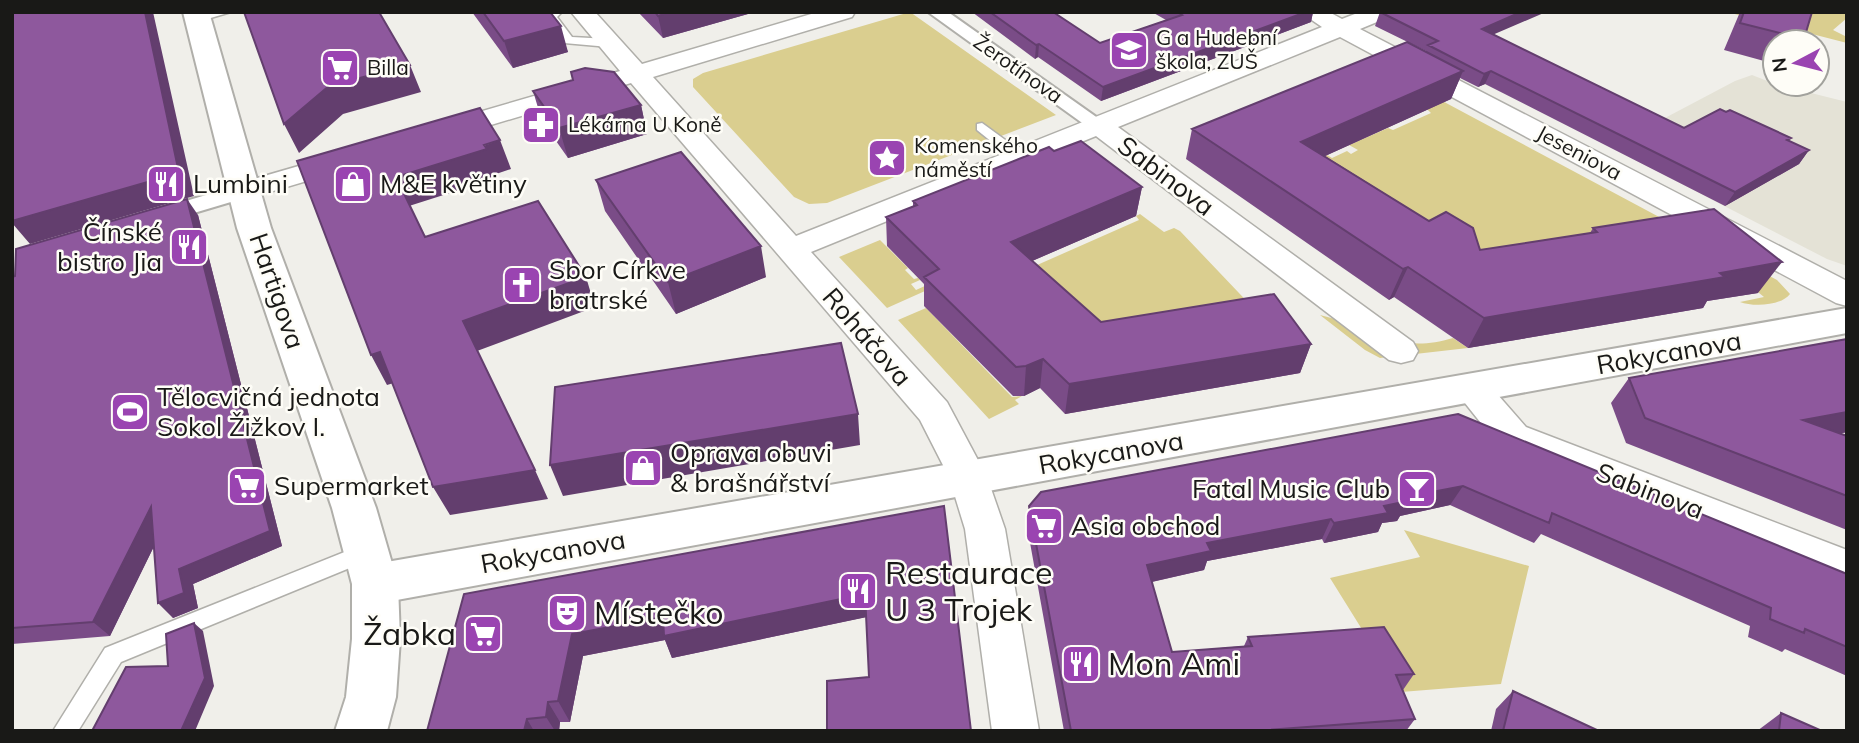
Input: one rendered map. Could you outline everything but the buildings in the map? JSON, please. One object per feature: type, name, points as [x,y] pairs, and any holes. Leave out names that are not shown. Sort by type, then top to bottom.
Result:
[{"type":"street","name":"Roháčova","points":[[582,12],[934,412],[968,477],[985,529],[1016,731]]},
{"type":"street","points":[[421,139],[844,12]]},
{"type":"street","name":"Žerotínova","points":[[936,12],[1098,126]]},
{"type":"street","name":"Jeseniova","points":[[1311,12],[1847,295]]},
{"type":"street","points":[[791,249],[1381,12]]},
{"type":"street","name":"Hartigova","points":[[206,14],[243,191],[371,568],[376,639],[371,697],[360,731]]},
{"type":"street","points":[[469,94],[485,120]]},
{"type":"street","name":"Sabinova","points":[[1098,126],[1401,351]]},
{"type":"street","points":[[142,221],[369,154]]},
{"type":"street","name":"Rokycanova","points":[[371,568],[968,477],[1847,320]]},
{"type":"street","name":"Sabinova","points":[[1471,388],[1513,437],[1847,568]]},
{"type":"lane","points":[[556,12],[551,17],[568,40],[610,43]]},
{"type":"lane","points":[[982,127],[1018,156]]},
{"type":"lane","points":[[65,731],[113,654],[371,568]]},
{"type":"shaded area","points":[[910,12],[1056,115],[827,203],[809,204],[794,197],[693,87],[693,79],[703,73]]},
{"type":"shaded area","points":[[1727,12],[1847,12],[1847,18],[1833,30],[1847,37],[1847,43],[1831,39],[1831,28],[1789,28]]},
{"type":"shaded area","points":[[1390,73],[1777,280],[1790,294],[1780,301],[1766,304],[1740,302],[1764,297],[1693,239],[1462,272],[1291,166],[1327,155],[1332,158],[1347,151],[1351,154],[1358,150],[1349,145],[1431,113]]},
{"type":"shaded area","points":[[1752,75],[1761,79],[1761,98],[1831,98],[1847,102],[1847,266],[1827,259],[1610,147],[1735,81]]},
{"type":"shaded area","points":[[1140,214],[1164,232],[1174,228],[1180,231],[1258,313],[1124,342],[1019,273],[1139,220],[1136,216]]},
{"type":"shaded area","points":[[880,240],[908,268],[905,270],[914,279],[920,280],[911,284],[916,290],[927,285],[925,291],[887,308],[839,257]]},
{"type":"shaded area","points":[[926,308],[1012,397],[1022,396],[1015,400],[1019,404],[989,419],[898,320]]},
{"type":"shaded area","points":[[1320,315],[1400,342],[1433,342],[1453,338],[1468,348],[1380,358],[1365,350]]},
{"type":"shaded area","points":[[1404,530],[1529,566],[1501,684],[1401,692],[1330,578],[1420,557]]},
{"type":"place","name":"G a Hudební škola, ZUŠ","points":[[1129,50]]},
{"type":"place","name":"Billa","points":[[340,68]]},
{"type":"place","name":"Lékárna U Koně","points":[[541,125]]},
{"type":"place","name":"Komenského náměstí","points":[[887,158]]},
{"type":"place","name":"Lumbini","points":[[166,184]]},
{"type":"place","name":"M&E květiny","points":[[353,184]]},
{"type":"place","name":"Čínské bistro Jia","points":[[189,247]]},
{"type":"place","name":"Sbor Církve bratrské","points":[[522,285]]},
{"type":"place","name":"Tělocvičná jednota Sokol Žižkov I.","points":[[130,412]]},
{"type":"place","name":"Oprava obuvi & brašnářství","points":[[643,468]]},
{"type":"place","name":"Supermarket","points":[[247,486]]},
{"type":"place","name":"Fatal Music Club","points":[[1417,489]]},
{"type":"place","name":"Asia obchod","points":[[1044,526]]},
{"type":"place","name":"Restaurace U 3 Trojek","points":[[858,591]]},
{"type":"place","name":"Místečko","points":[[567,613]]},
{"type":"place","name":"Žabka","points":[[483,634]]},
{"type":"place","name":"Mon Ami","points":[[1081,664]]}]
